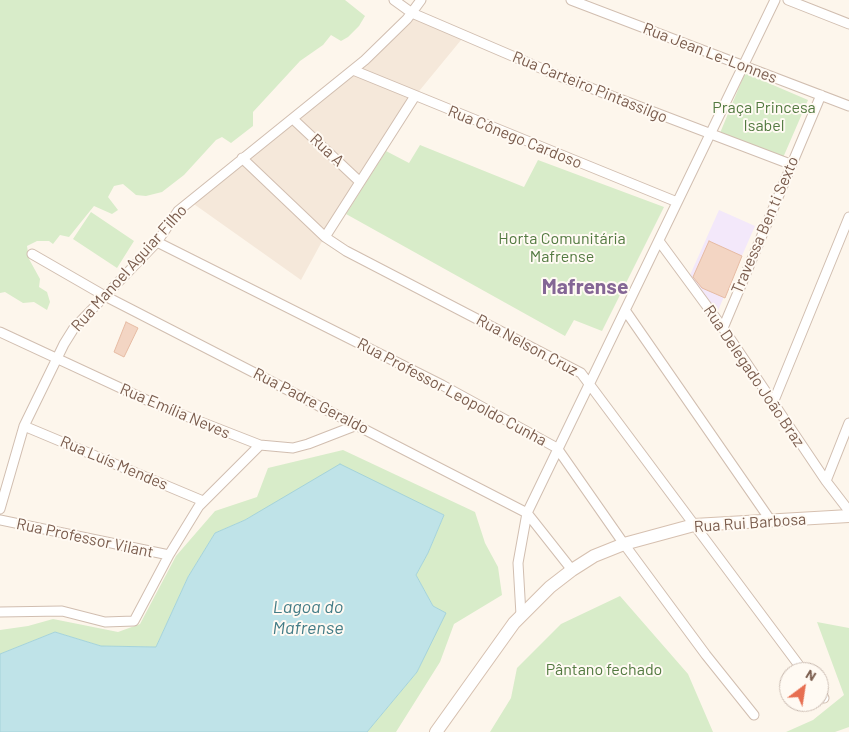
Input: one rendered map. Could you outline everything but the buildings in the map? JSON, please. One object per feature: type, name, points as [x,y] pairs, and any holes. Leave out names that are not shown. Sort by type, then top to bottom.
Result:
[{"type":"street","name":"Rua Carteiro Pintassilgo","points":[[394,0],[412,13],[559,76],[790,164]]},
{"type":"street","name":"Rua Manoel Aguiar Filho","points":[[0,509],[24,426],[70,333],[156,242],[178,211],[353,70],[412,13],[421,0]]},
{"type":"street","name":"Rua Jean Le-Lonnes","points":[[571,0],[849,106]]},
{"type":"street","points":[[521,614],[518,563],[527,513],[589,381],[775,0]]},
{"type":"street","points":[[788,0],[849,24]]},
{"type":"street","name":"Rua Cônego Cardoso","points":[[353,70],[677,202]]},
{"type":"street","name":"Travessa Ben ti Sexto","points":[[723,328],[790,164],[821,95]]},
{"type":"street","points":[[324,237],[415,96]]},
{"type":"street","name":"Rua A","points":[[293,119],[360,182]]},
{"type":"street","name":"Rua Nelson Cruz","points":[[242,158],[324,237],[371,266],[573,367],[589,381],[797,662]]},
{"type":"street","points":[[773,403],[849,217]]},
{"type":"street","name":"Rua Delegado João Braz","points":[[659,241],[723,328],[826,481],[849,511]]},
{"type":"street","name":"Rua Professor Leopoldo Cunha","points":[[156,242],[442,385],[557,448],[624,544],[706,655],[754,715]]},
{"type":"street","name":"Rua Padre Geraldo","points":[[32,254],[105,296],[527,513],[572,570]]},
{"type":"street","points":[[625,310],[771,521]]},
{"type":"street","name":"Rua Emília Neves","points":[[0,332],[155,404],[260,446],[286,448],[300,446],[357,425]]},
{"type":"street","points":[[826,481],[849,423]]},
{"type":"street","name":"Rua Luís Mendes","points":[[24,426],[203,501]]},
{"type":"street","points":[[0,612],[62,611],[105,622],[132,622],[137,618],[169,556],[203,501],[260,446]]},
{"type":"street","name":"Rua Rui Barbosa","points":[[436,732],[521,614],[572,570],[594,556],[624,544],[694,525],[849,516]]},
{"type":"street","name":"Rua Professor Vilant","points":[[0,520],[169,556]]},
{"type":"shaded area","points":[[416,13],[466,34],[415,96],[326,234],[301,280],[191,202]]},
{"type":"shaded area","points":[[719,210],[755,226],[713,322],[686,284]]},
{"type":"green space","points":[[0,0],[345,0],[365,16],[359,26],[348,37],[341,41],[331,35],[323,45],[300,61],[253,112],[253,126],[231,143],[222,137],[216,140],[184,175],[162,192],[146,196],[136,195],[123,184],[114,186],[108,197],[118,210],[112,214],[94,206],[69,237],[60,235],[53,244],[49,241],[37,241],[27,246],[29,259],[40,279],[39,287],[47,292],[50,302],[47,310],[34,302],[23,303],[5,292],[0,293]]},
{"type":"green space","name":"Praça Princesa Isabel","points":[[745,73],[808,100],[782,160],[720,133]]},
{"type":"green space","name":"Horta Comunitária Mafrense","points":[[420,145],[524,187],[538,160],[664,207],[602,331],[574,320],[565,336],[346,214],[386,151],[409,163]]},
{"type":"green space","points":[[91,212],[134,241],[117,268],[73,239]]},
{"type":"green space","points":[[343,450],[475,512],[485,543],[498,567],[502,595],[454,624],[440,662],[396,732],[367,732],[417,672],[445,613],[433,606],[416,575],[428,553],[444,515],[398,494],[286,497],[245,520],[215,533],[188,577],[156,647],[101,646],[55,632],[0,654],[0,630],[28,626],[53,619],[118,632],[140,624],[176,556],[215,511],[257,497],[268,468]]},
{"type":"green space","name":"Pântano fechado","points":[[620,596],[688,674],[713,732],[490,732],[511,698],[517,668],[561,624]]},
{"type":"green space","points":[[817,622],[849,628],[849,727],[835,732],[786,732],[813,720],[823,712],[829,712],[829,707],[844,695]]},
{"type":"water","name":"Lagoa do Mafrense","points":[[340,464],[444,515],[428,553],[416,575],[433,606],[446,613],[417,672],[367,732],[0,732],[0,654],[55,632],[101,646],[156,647],[188,577],[215,533],[245,520]]},
{"type":"district","name":"Mafrense","points":[[585,287]]}]
